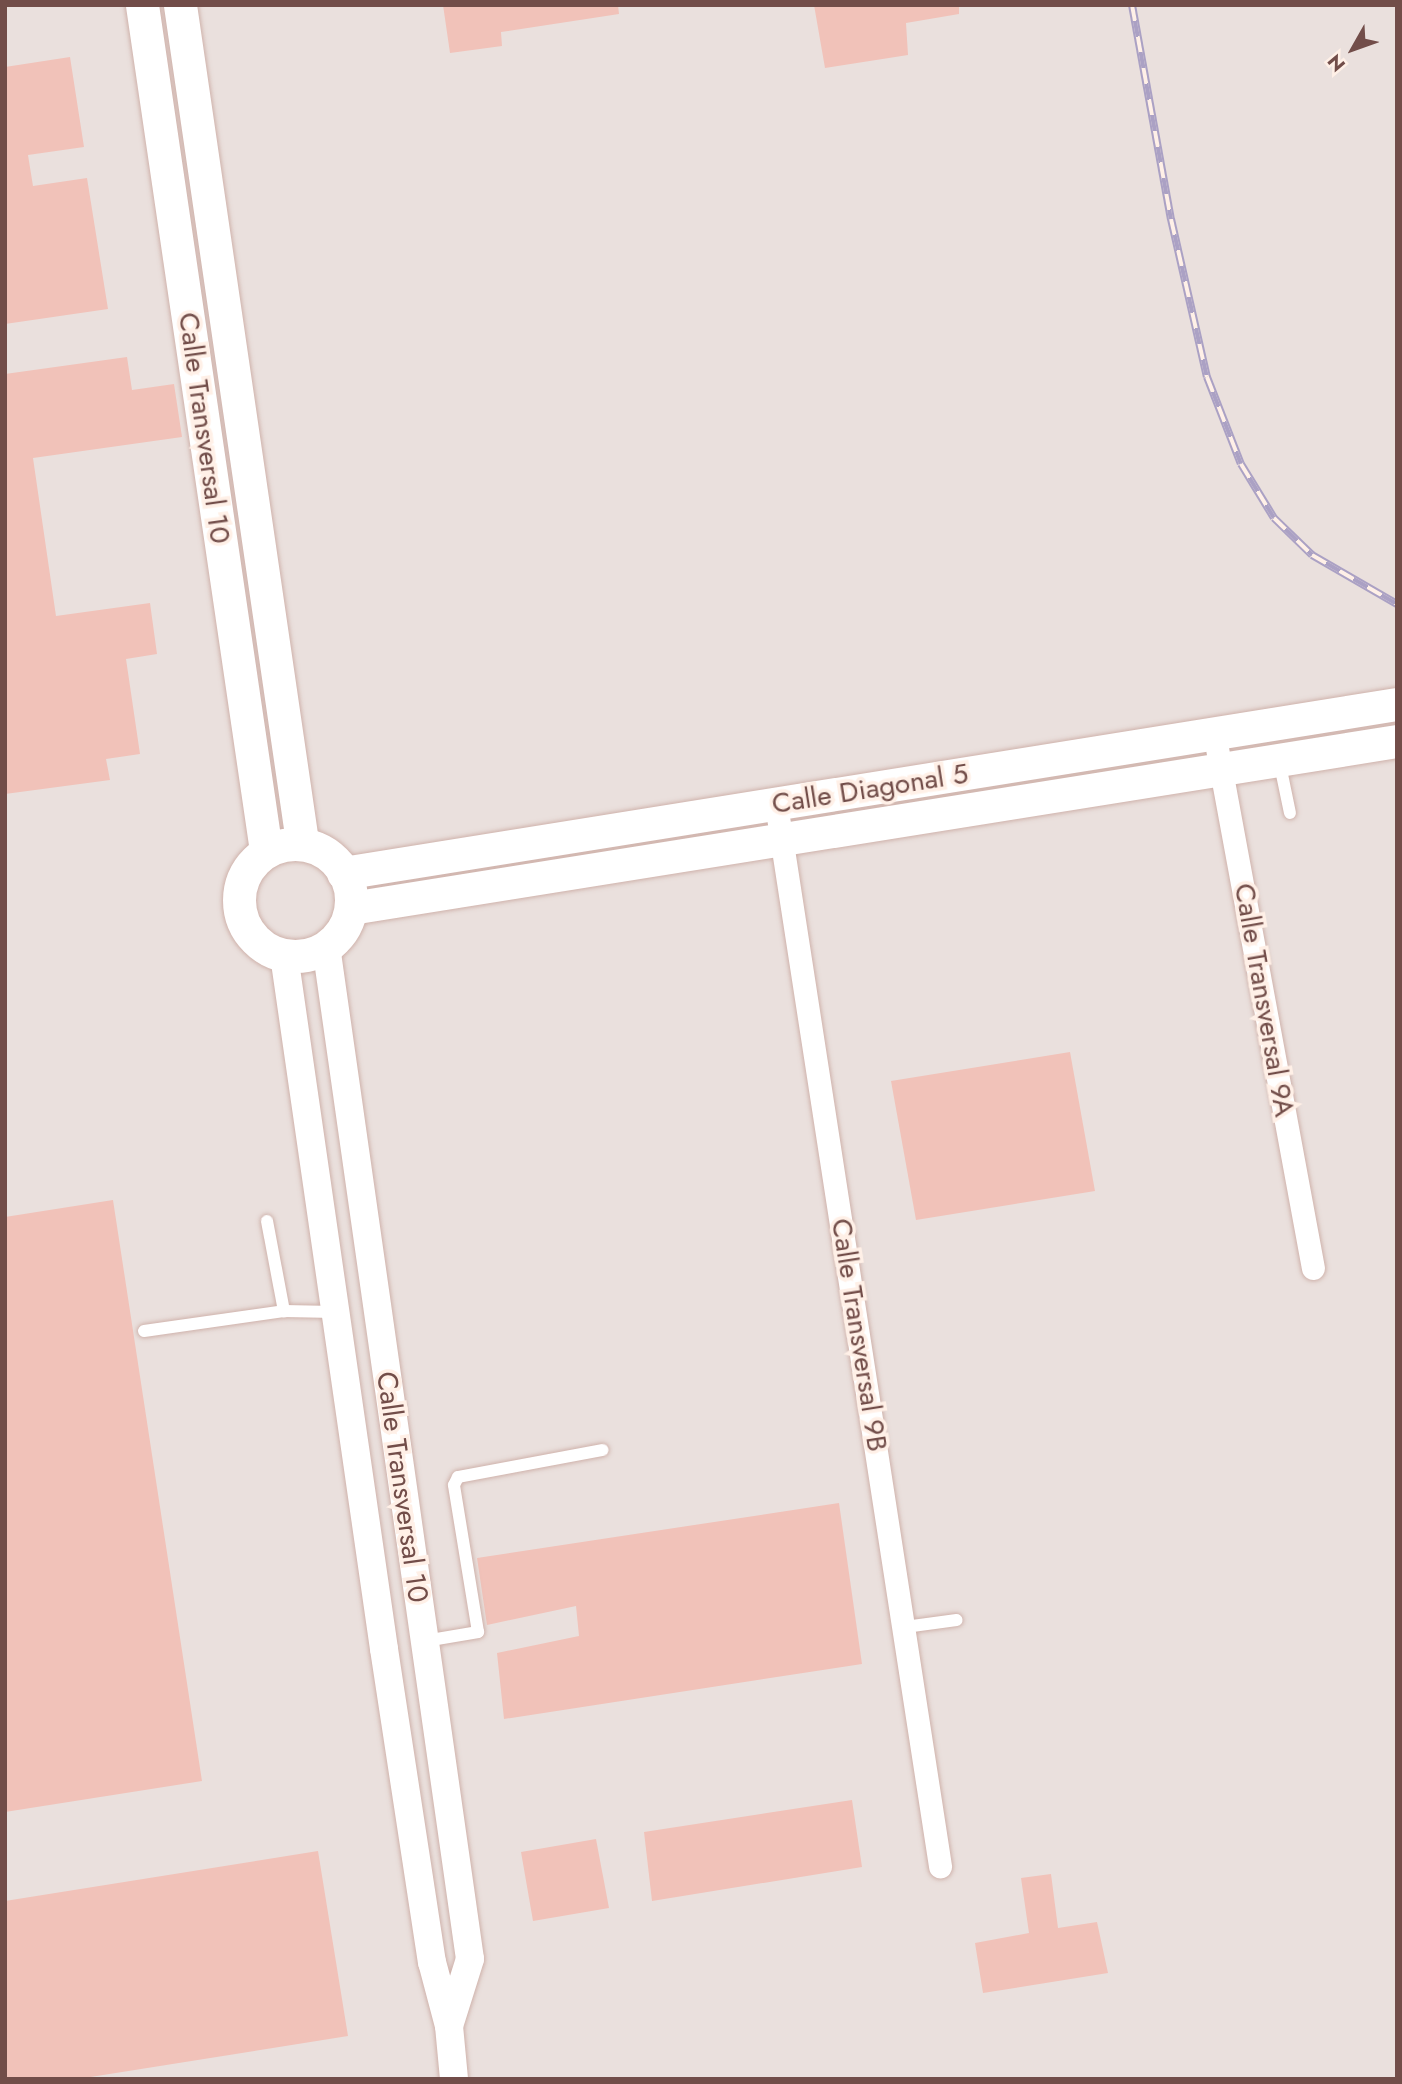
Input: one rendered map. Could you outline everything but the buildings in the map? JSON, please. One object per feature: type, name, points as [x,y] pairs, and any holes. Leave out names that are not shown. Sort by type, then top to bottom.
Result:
[{"type":"main road","name":"Calle Transversal 10","points":[[142,5],[266,851]]},
{"type":"main road","name":"Calle Transversal 10","points":[[180,5],[302,841]]},
{"type":"main road","points":[[191,340],[228,336]]},
{"type":"main road","name":"Calle Diagonal 5","points":[[343,873],[1397,704]]},
{"type":"main road","name":"Calle Diagonal 5","points":[[351,908],[1397,741]]},
{"type":"main road","points":[[302,841],[324,852],[343,873],[351,908],[344,928],[326,946],[309,955],[284,955],[266,948],[242,918],[242,880],[266,851],[302,841]]},
{"type":"street","name":"Calle Transversal 9A","points":[[1214,733],[1313,1268]]},
{"type":"street","name":"Calle Transversal 9B","points":[[776,804],[940,1866]]},
{"type":"street","name":"Calle Transversal 10","points":[[326,946],[375,1306],[470,1959],[449,2026]]},
{"type":"street","name":"Calle Transversal 10","points":[[284,955],[384,1649],[432,1962],[449,2026],[454,2079]]},
{"type":"street","points":[[335,1312],[375,1306]]},
{"type":"street","points":[[384,1649],[424,1641]]},
{"type":"lane","points":[[1279,760],[1290,813]]},
{"type":"lane","points":[[267,1221],[284,1311]]},
{"type":"lane","points":[[144,1331],[284,1311],[335,1312]]},
{"type":"lane","points":[[424,1641],[478,1632],[454,1485],[458,1477],[602,1450]]},
{"type":"lane","points":[[905,1627],[957,1620]]},
{"type":"shaded area","points":[[5,5],[1397,5],[1397,2079],[5,2079]]},
{"type":"railway","points":[[1132,5],[1171,219],[1207,377],[1241,464],[1274,518],[1312,555],[1397,604]]}]
